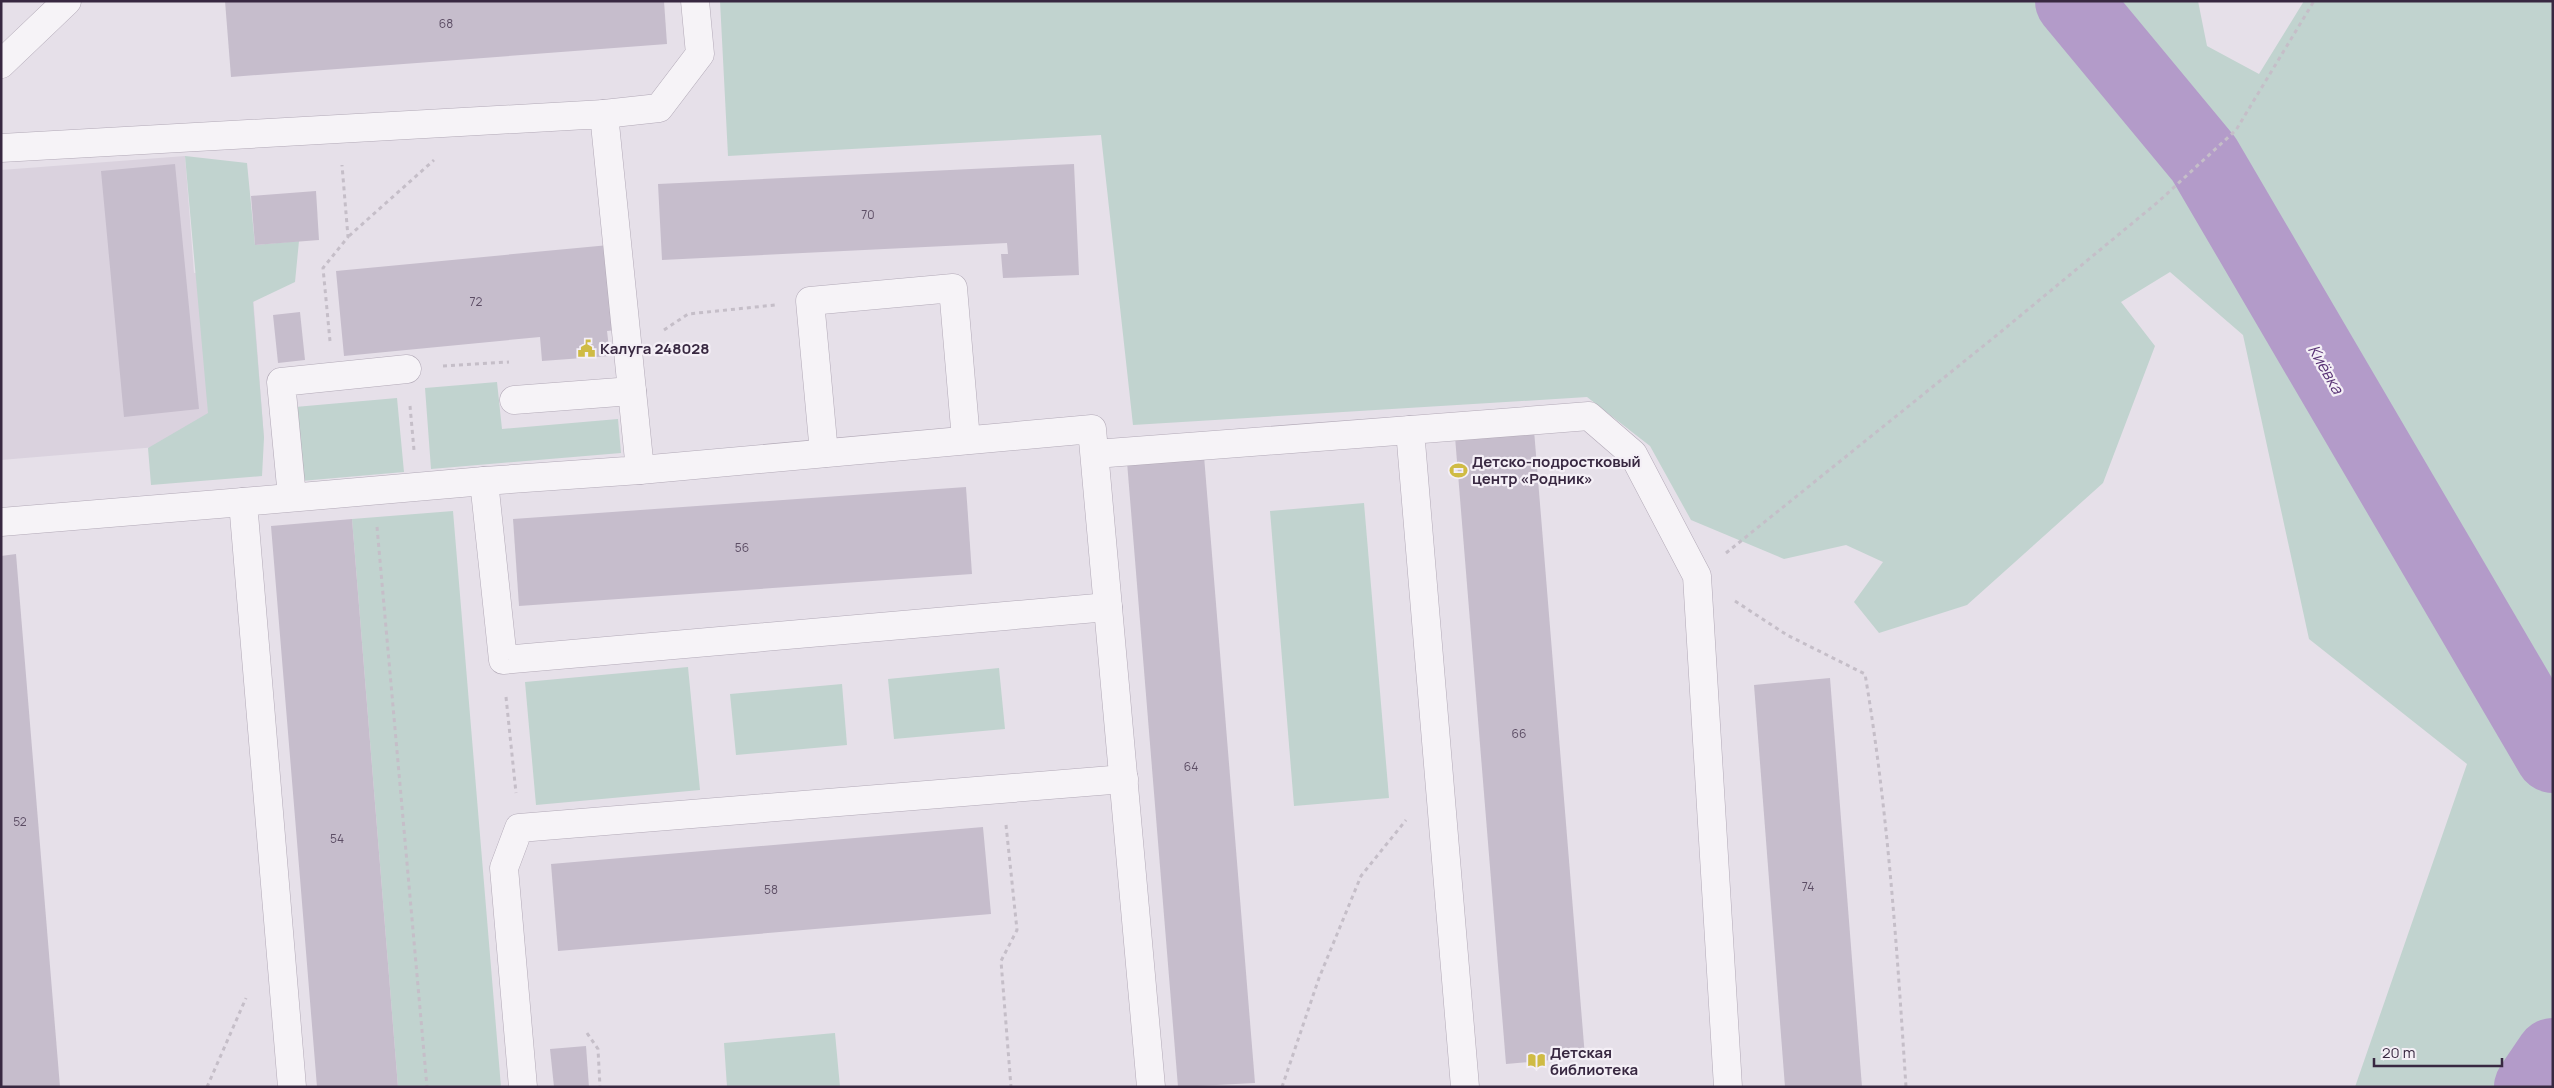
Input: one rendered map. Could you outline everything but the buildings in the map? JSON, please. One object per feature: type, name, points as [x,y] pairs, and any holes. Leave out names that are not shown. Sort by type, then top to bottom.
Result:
[{"type":"lane","points":[[1,64],[67,1]]},
{"type":"lane","points":[[1,148],[604,114],[660,108],[700,54],[695,1]]},
{"type":"lane","points":[[604,114],[640,470]]},
{"type":"lane","points":[[824,453],[810,301],[953,288],[966,440]]},
{"type":"lane","points":[[292,497],[281,382],[407,369]]},
{"type":"lane","points":[[514,400],[632,391]]},
{"type":"lane","points":[[1095,454],[1588,416],[1633,454],[1697,576],[1728,1087]]},
{"type":"lane","points":[[1,522],[484,481],[640,470],[1092,429],[1151,1087]]},
{"type":"lane","points":[[1410,430],[1465,1087]]},
{"type":"lane","points":[[484,481],[503,660],[1108,607]]},
{"type":"lane","points":[[243,502],[292,1087]]},
{"type":"lane","points":[[523,1087],[504,868],[519,828],[1124,779]]},
{"type":"path","points":[[1906,1087],[1896,928],[1875,730],[1865,674],[1786,635],[1697,576],[1997,335],[2158,202],[2236,130],[2314,1]]},
{"type":"path","points":[[333,377],[323,268],[348,237],[435,159],[456,152],[457,122]]},
{"type":"path","points":[[339,129],[348,237]]},
{"type":"path","points":[[628,352],[688,314],[810,301]]},
{"type":"path","points":[[418,487],[407,369],[511,362],[514,400]]},
{"type":"path","points":[[374,491],[427,1087]]},
{"type":"path","points":[[503,660],[519,828]]},
{"type":"path","points":[[1282,1087],[1319,978],[1361,876],[1439,779]]},
{"type":"path","points":[[1002,789],[1017,930],[1001,962],[1011,1087]]},
{"type":"path","points":[[207,1087],[249,993]]},
{"type":"path","points":[[587,1033],[598,1049],[600,1087]]},
{"type":"shaded area","points":[[720,1],[2198,1],[2207,46],[2259,74],[2304,1],[2553,1],[2553,1087],[2355,1087],[2467,764],[2309,639],[2243,335],[2170,272],[2121,302],[2155,346],[2103,483],[1967,605],[1879,633],[1854,602],[1883,562],[1846,545],[1784,559],[1691,520],[1650,446],[1587,397],[1133,425],[1101,135],[728,156]]},
{"type":"shaded area","points":[[185,156],[194,273],[251,269],[264,438],[1,460],[1,170]]},
{"type":"shaded area","points":[[185,156],[247,163],[255,245],[299,241],[295,282],[253,302],[264,438],[262,476],[151,485],[148,448],[208,413]]},
{"type":"shaded area","points":[[497,382],[502,429],[618,419],[621,453],[431,469],[425,388]]},
{"type":"shaded area","points":[[397,398],[404,472],[301,481],[295,407]]},
{"type":"shaded area","points":[[1364,503],[1389,798],[1294,806],[1270,511]]},
{"type":"shaded area","points":[[453,511],[501,1087],[398,1087],[352,519]]},
{"type":"shaded area","points":[[688,667],[700,790],[536,805],[525,682]]},
{"type":"shaded area","points":[[999,668],[1005,729],[894,739],[888,679]]},
{"type":"shaded area","points":[[842,684],[847,745],[736,755],[730,694]]},
{"type":"shaded area","points":[[835,1033],[840,1087],[727,1087],[724,1043]]},
{"type":"waterway","name":"Киёвка","points":[[2073,1],[2204,159],[2553,755]]},
{"type":"waterway","name":"Киёвка","points":[[2532,1087],[2553,1056]]},
{"type":"place","name":"Калуга 248028","points":[[586,348]]},
{"type":"place","name":"Детско-подростковый центр «Родник»","points":[[1458,470]]},
{"type":"place","name":"Детская библиотека","points":[[1536,1061]]}]
